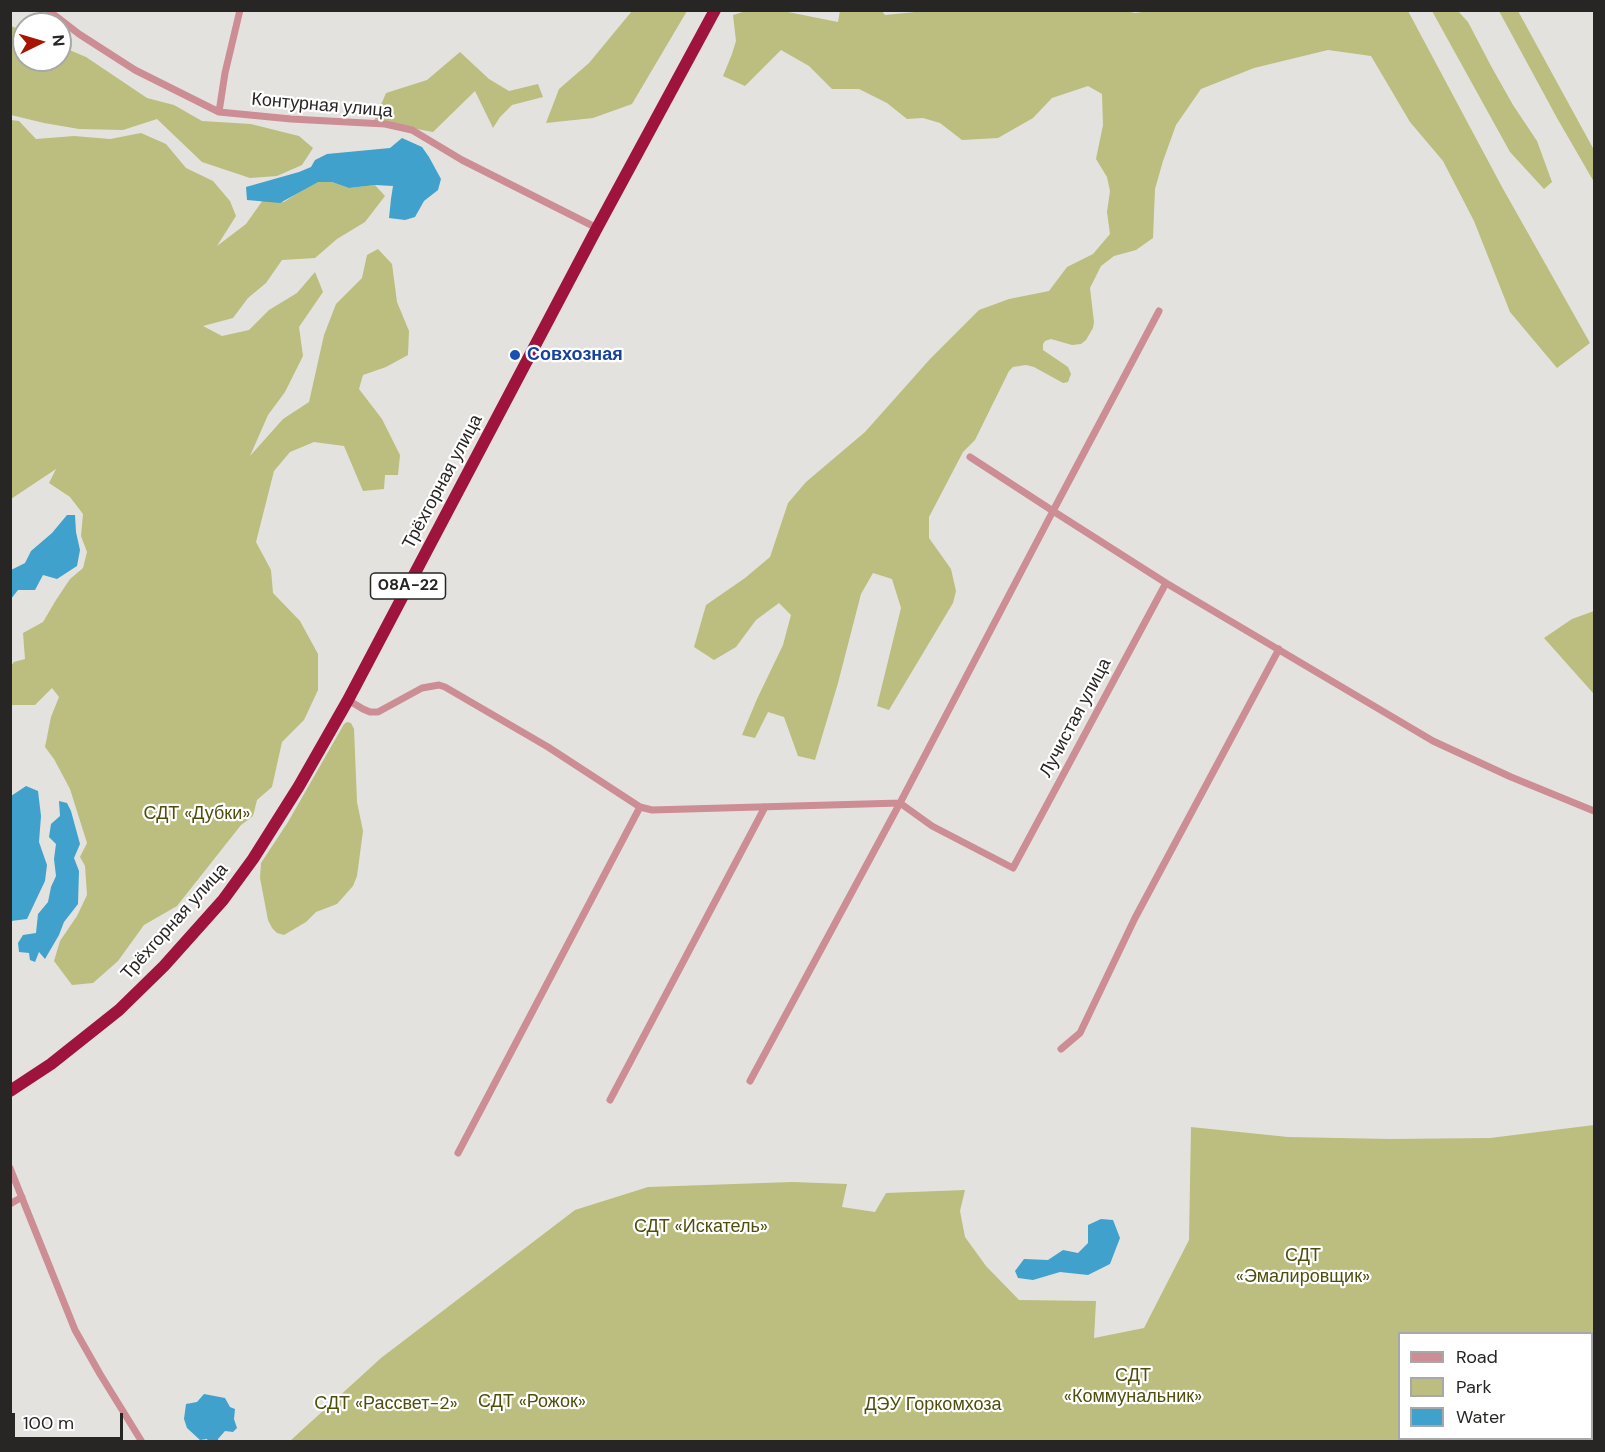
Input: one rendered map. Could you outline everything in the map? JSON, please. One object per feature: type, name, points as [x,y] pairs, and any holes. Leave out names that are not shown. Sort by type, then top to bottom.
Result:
[{"type":"highway","name":"Трёхгорная улица","points":[[10,1091],[51,1064],[119,1010],[164,966],[223,900],[281,817],[348,700],[597,228],[715,10]]},
{"type":"street","name":"Контурная улица","points":[[48,10],[79,34],[135,70],[219,112],[385,124],[412,130],[462,160],[597,228]]},
{"type":"street","points":[[219,112],[225,73],[240,10]]},
{"type":"street","points":[[750,1081],[1160,311]]},
{"type":"street","points":[[970,457],[1166,583],[1433,741],[1511,777],[1594,811]]},
{"type":"street","name":"Лучистая улица","points":[[900,803],[932,826],[1013,868],[1166,583]]},
{"type":"street","points":[[1061,1049],[1080,1033],[1135,918],[1279,649]]},
{"type":"street","points":[[348,700],[370,712],[378,712],[425,687],[439,685],[446,687],[548,747],[640,807],[652,810],[900,803]]},
{"type":"street","points":[[458,1153],[640,807]]},
{"type":"street","points":[[610,1100],[765,807]]},
{"type":"street","points":[[10,1168],[75,1330],[142,1442]]},
{"type":"street","points":[[10,1204],[22,1197]]},
{"type":"green space","points":[[840,10],[882,11],[885,15],[935,10],[1121,10],[1135,13],[1156,10],[1408,11],[1502,187],[1590,343],[1557,368],[1510,312],[1474,221],[1443,161],[1410,122],[1371,56],[1328,50],[1254,68],[1201,89],[1176,125],[1163,161],[1155,189],[1153,238],[1136,250],[1114,256],[1101,266],[1090,288],[1094,322],[1086,340],[1081,344],[1072,345],[1051,339],[1043,344],[1043,350],[1068,367],[1071,374],[1068,382],[1063,383],[1034,367],[1026,365],[1013,367],[975,440],[963,452],[929,517],[929,538],[951,569],[956,591],[953,603],[889,710],[877,706],[901,608],[892,579],[873,573],[861,594],[815,760],[798,756],[784,717],[768,712],[755,738],[742,735],[783,645],[791,615],[779,603],[756,620],[736,647],[714,660],[694,647],[706,605],[770,557],[788,503],[806,482],[865,432],[930,359],[979,310],[1009,299],[1049,291],[1067,267],[1093,254],[1110,234],[1107,212],[1110,191],[1107,177],[1096,159],[1103,125],[1102,94],[1088,86],[1052,98],[1033,118],[998,138],[962,140],[940,123],[923,118],[907,119],[887,103],[859,89],[832,89],[809,66],[781,50],[745,86],[723,76],[736,41],[733,15],[746,11],[783,11],[838,22]]},
{"type":"green space","points":[[632,11],[687,11],[632,104],[593,118],[546,123],[559,89],[589,63]]},
{"type":"green space","points":[[1432,11],[1458,11],[1468,22],[1513,105],[1537,141],[1552,182],[1544,189],[1510,152]]},
{"type":"green space","points":[[1499,11],[1518,11],[1594,150],[1594,182],[1557,118]]},
{"type":"green space","points":[[11,26],[12,72],[72,72],[72,51],[86,57],[147,98],[174,105],[202,121],[251,124],[299,136],[313,148],[302,165],[277,176],[250,178],[202,162],[157,119],[123,130],[79,129],[11,115]]},
{"type":"green space","points":[[460,52],[489,79],[509,91],[538,84],[543,97],[512,105],[493,128],[475,91],[433,132],[374,121],[386,93],[427,80]]},
{"type":"green space","name":"СДТ «Дубки»","points":[[11,120],[19,121],[36,139],[74,136],[110,139],[141,133],[166,144],[186,168],[213,181],[230,201],[236,216],[217,246],[246,224],[263,200],[284,202],[321,178],[349,188],[375,185],[385,196],[365,222],[337,239],[315,258],[282,260],[266,283],[248,298],[233,318],[203,326],[222,336],[249,330],[269,310],[297,293],[315,272],[323,292],[299,327],[303,356],[285,392],[268,415],[250,456],[283,419],[309,402],[324,335],[336,304],[362,278],[367,255],[378,249],[392,264],[397,302],[409,331],[408,355],[386,367],[363,375],[359,389],[382,419],[400,455],[398,475],[385,475],[384,489],[363,491],[344,446],[314,442],[290,452],[274,471],[256,542],[271,570],[273,593],[300,621],[318,654],[318,690],[304,720],[282,742],[272,787],[257,800],[253,816],[241,825],[177,906],[144,925],[118,961],[93,983],[72,985],[54,961],[60,941],[77,916],[87,895],[85,866],[80,857],[87,843],[70,789],[45,747],[51,717],[59,697],[52,688],[35,705],[11,705],[11,666],[14,662],[25,659],[23,633],[43,622],[70,579],[83,568],[87,552],[81,536],[83,514],[70,497],[49,483],[56,469],[11,499]]},
{"type":"green space","points":[[1594,611],[1593,693],[1544,638],[1572,619]]},
{"type":"green space","points":[[347,722],[351,723],[354,729],[357,802],[363,831],[357,876],[353,886],[337,904],[316,912],[306,922],[284,935],[277,933],[268,920],[260,878],[261,863]]},
{"type":"green space","points":[[1594,1125],[1594,1441],[290,1441],[381,1358],[575,1210],[648,1187],[792,1182],[847,1184],[842,1207],[875,1212],[886,1193],[965,1190],[960,1211],[965,1237],[986,1266],[1019,1300],[1096,1301],[1094,1338],[1144,1328],[1189,1240],[1191,1127],[1288,1137],[1490,1138]]},
{"type":"water","points":[[402,138],[422,147],[441,179],[438,190],[424,201],[415,217],[405,220],[389,218],[393,186],[375,185],[349,188],[332,182],[318,182],[280,203],[247,200],[246,187],[299,172],[311,167],[315,160],[327,154],[390,148]]},
{"type":"water","points":[[67,515],[75,515],[80,550],[77,566],[57,579],[43,575],[35,590],[18,590],[11,599],[11,570],[25,563],[31,551],[52,533]]},
{"type":"water","points":[[26,786],[38,791],[41,816],[39,842],[47,865],[45,881],[27,919],[11,921],[11,796]]},
{"type":"water","points":[[59,801],[67,803],[71,811],[80,844],[74,858],[79,871],[78,904],[64,922],[45,959],[39,952],[35,962],[30,960],[29,953],[19,952],[18,943],[23,935],[36,933],[38,914],[48,902],[56,876],[54,859],[56,844],[49,837],[51,824],[60,816]]},
{"type":"water","points":[[1101,1219],[1113,1220],[1120,1238],[1110,1264],[1088,1275],[1060,1272],[1033,1280],[1018,1278],[1015,1271],[1024,1259],[1048,1260],[1063,1250],[1078,1253],[1088,1243],[1088,1225]]},
{"type":"water","points":[[204,1394],[225,1398],[230,1407],[235,1409],[234,1419],[237,1428],[233,1432],[225,1431],[218,1441],[200,1440],[187,1428],[184,1419],[186,1404],[197,1402]]},
{"type":"place","name":"Совхозная","points":[[515,355]]},
{"type":"park label","name":"СДТ «Искатель»","points":[[701,1227]]},
{"type":"park label","name":"СДТ «Эмалировщик»","points":[[1303,1266]]},
{"type":"park label","name":"СДТ «Коммунальник»","points":[[1133,1386]]},
{"type":"park label","name":"СДТ «Рожок»","points":[[532,1402]]},
{"type":"park label","name":"СДТ «Рассвет-2»","points":[[386,1404]]},
{"type":"park label","name":"ДЭУ Горкомхоза","points":[[933,1405]]}]
